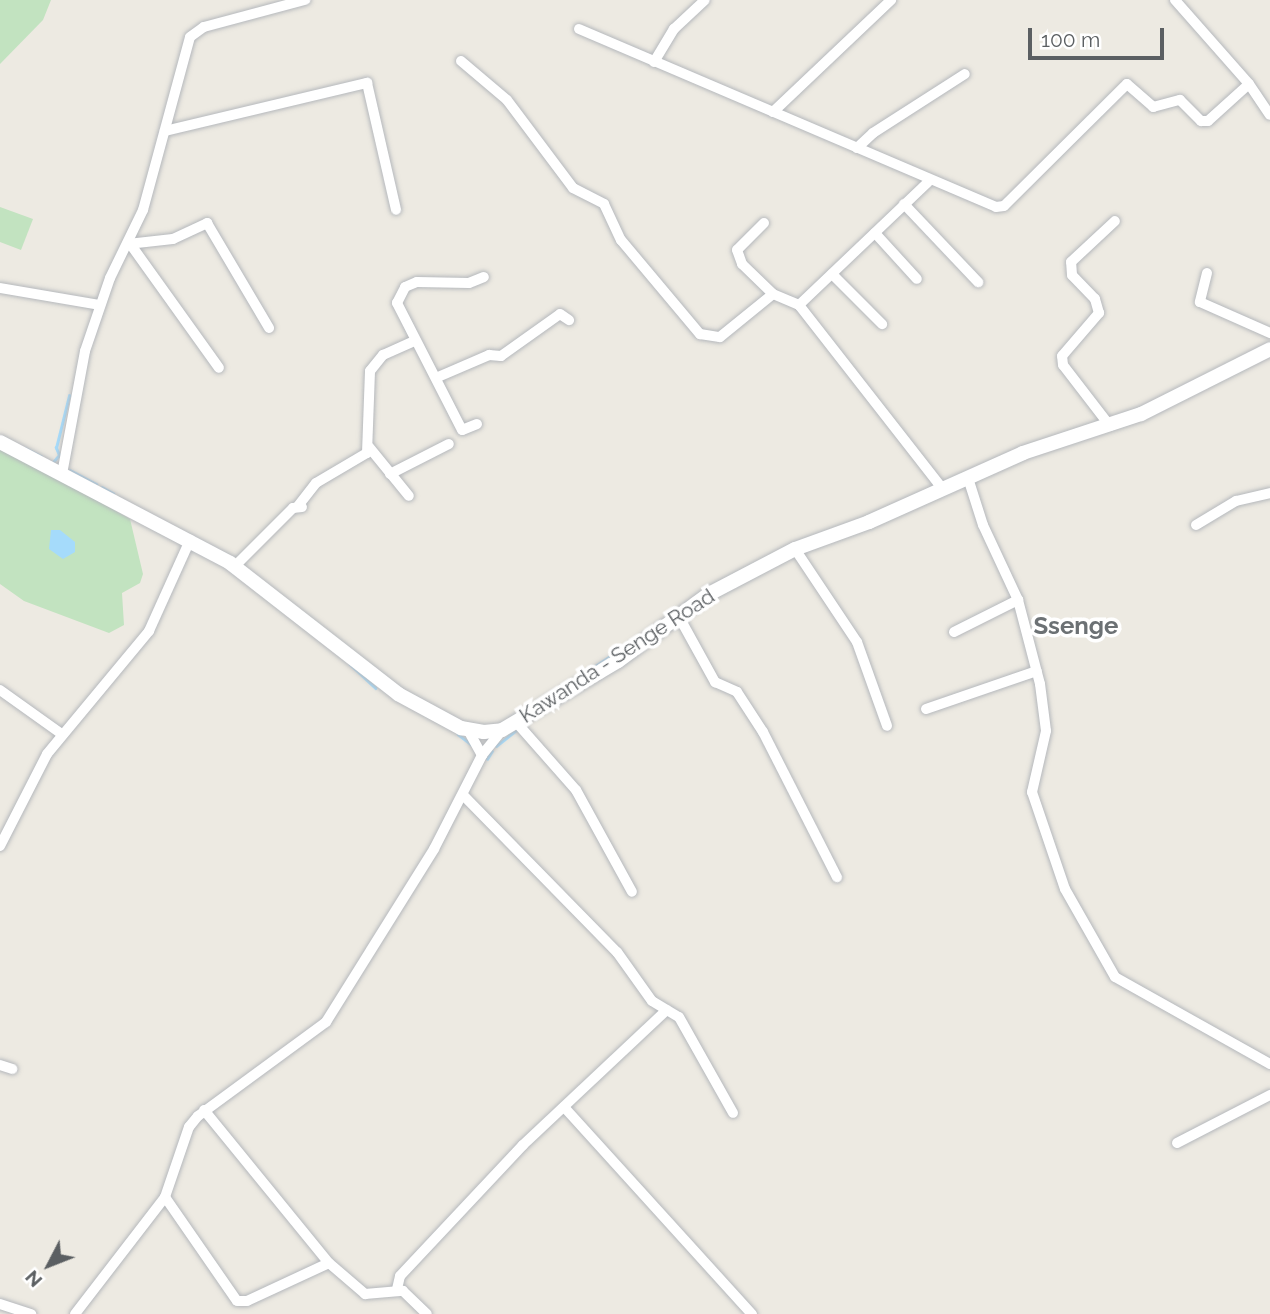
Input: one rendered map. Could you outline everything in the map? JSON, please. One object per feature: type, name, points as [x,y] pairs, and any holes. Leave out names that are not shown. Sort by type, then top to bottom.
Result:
[{"type":"street","points":[[62,474],[78,378],[99,305],[130,244],[143,210],[173,92],[196,29],[305,0]]},
{"type":"street","points":[[654,62],[674,29],[705,0]]},
{"type":"street","points":[[774,112],[891,0]]},
{"type":"street","points":[[1175,0],[1249,84],[1270,115]]},
{"type":"street","points":[[579,29],[857,148],[928,182],[988,205],[1004,205],[1127,84],[1153,107],[1180,100],[1201,121],[1208,121],[1249,84]]},
{"type":"street","points":[[461,61],[507,100],[573,188],[604,204],[621,240],[700,334],[720,337],[773,294]]},
{"type":"street","points":[[857,148],[873,133],[965,74]]},
{"type":"street","points":[[165,131],[367,83],[396,209]]},
{"type":"street","points":[[799,305],[928,182]]},
{"type":"street","points":[[904,204],[978,282]]},
{"type":"street","points":[[1110,426],[1063,365],[1062,356],[1099,313],[1095,299],[1072,275],[1071,262],[1115,221]]},
{"type":"street","points":[[130,244],[173,239],[207,223],[269,328]]},
{"type":"street","points":[[764,223],[740,245],[737,256],[773,294],[799,305],[942,488]]},
{"type":"street","points":[[875,233],[917,279]]},
{"type":"street","points":[[130,244],[219,368]]},
{"type":"street","points":[[1207,273],[1200,302],[1270,333]]},
{"type":"street","points":[[832,274],[882,324]]},
{"type":"street","points":[[477,425],[462,430],[438,377],[414,341],[397,303],[405,287],[429,280],[469,284],[484,277]]},
{"type":"street","points":[[0,288],[99,305]]},
{"type":"street","points":[[438,377],[489,355],[501,356],[560,314],[569,320]]},
{"type":"street","points":[[409,496],[369,447],[366,425],[371,407],[370,371],[383,355],[414,341]]},
{"type":"street","name":"Kawanda - Senge Road","points":[[0,442],[235,566],[398,694],[468,730],[502,730],[618,661],[678,615],[795,549],[1023,453],[1110,426],[1223,376],[1270,349]]},
{"type":"street","points":[[390,474],[449,444]]},
{"type":"street","points":[[235,566],[300,506],[316,483],[358,459],[369,447]]},
{"type":"street","points":[[968,478],[983,525],[1018,600],[1037,671],[1046,732],[1033,797],[1065,889],[1110,971],[1137,992],[1270,1064]]},
{"type":"street","points":[[1196,525],[1236,501],[1270,493]]},
{"type":"street","points":[[0,846],[39,766],[149,631],[190,540]]},
{"type":"street","points":[[795,549],[857,642],[887,726]]},
{"type":"street","points":[[954,632],[1018,600]]},
{"type":"street","points":[[678,615],[715,682],[737,692],[763,732],[837,877]]},
{"type":"street","points":[[926,709],[1037,671]]},
{"type":"street","points":[[0,691],[63,735]]},
{"type":"street","points":[[516,722],[576,790],[632,892]]},
{"type":"street","points":[[468,730],[482,755]]},
{"type":"street","points":[[75,1314],[166,1197],[189,1127],[204,1110],[326,1022],[464,796],[482,755],[502,730]]},
{"type":"street","points":[[464,796],[617,952],[652,1001],[679,1017],[733,1113]]},
{"type":"street","points":[[397,1289],[400,1276],[564,1107],[667,1010]]},
{"type":"street","points":[[0,1065],[12,1069]]},
{"type":"street","points":[[1177,1143],[1270,1095]]},
{"type":"street","points":[[564,1107],[752,1314]]},
{"type":"street","points":[[204,1110],[329,1263],[365,1294],[397,1289],[427,1314]]},
{"type":"street","points":[[166,1197],[237,1301],[264,1294],[329,1263]]},
{"type":"street","points":[[0,1304],[31,1314]]},
{"type":"green space","points":[[0,0],[51,0],[43,20],[0,64]]},
{"type":"green space","points":[[0,207],[33,219],[21,250],[0,242]]},
{"type":"green space","points":[[0,445],[130,519],[143,574],[140,583],[122,593],[124,625],[109,633],[24,601],[0,584]]},
{"type":"water","points":[[51,530],[60,530],[75,542],[75,552],[63,559],[49,549]]},
{"type":"waterway","points":[[53,462],[59,455],[56,448],[69,396]]},
{"type":"waterway","points":[[25,448],[41,456]]},
{"type":"waterway","points":[[70,470],[96,484]]},
{"type":"waterway","points":[[102,487],[113,493]]},
{"type":"waterway","points":[[589,670],[609,657]]},
{"type":"waterway","points":[[350,664],[376,688]]},
{"type":"waterway","points":[[496,746],[518,729]]},
{"type":"waterway","points":[[458,734],[472,745]]},
{"type":"waterway","points":[[487,759],[492,751]]},
{"type":"district","name":"Ssenge","points":[[1076,626]]}]
